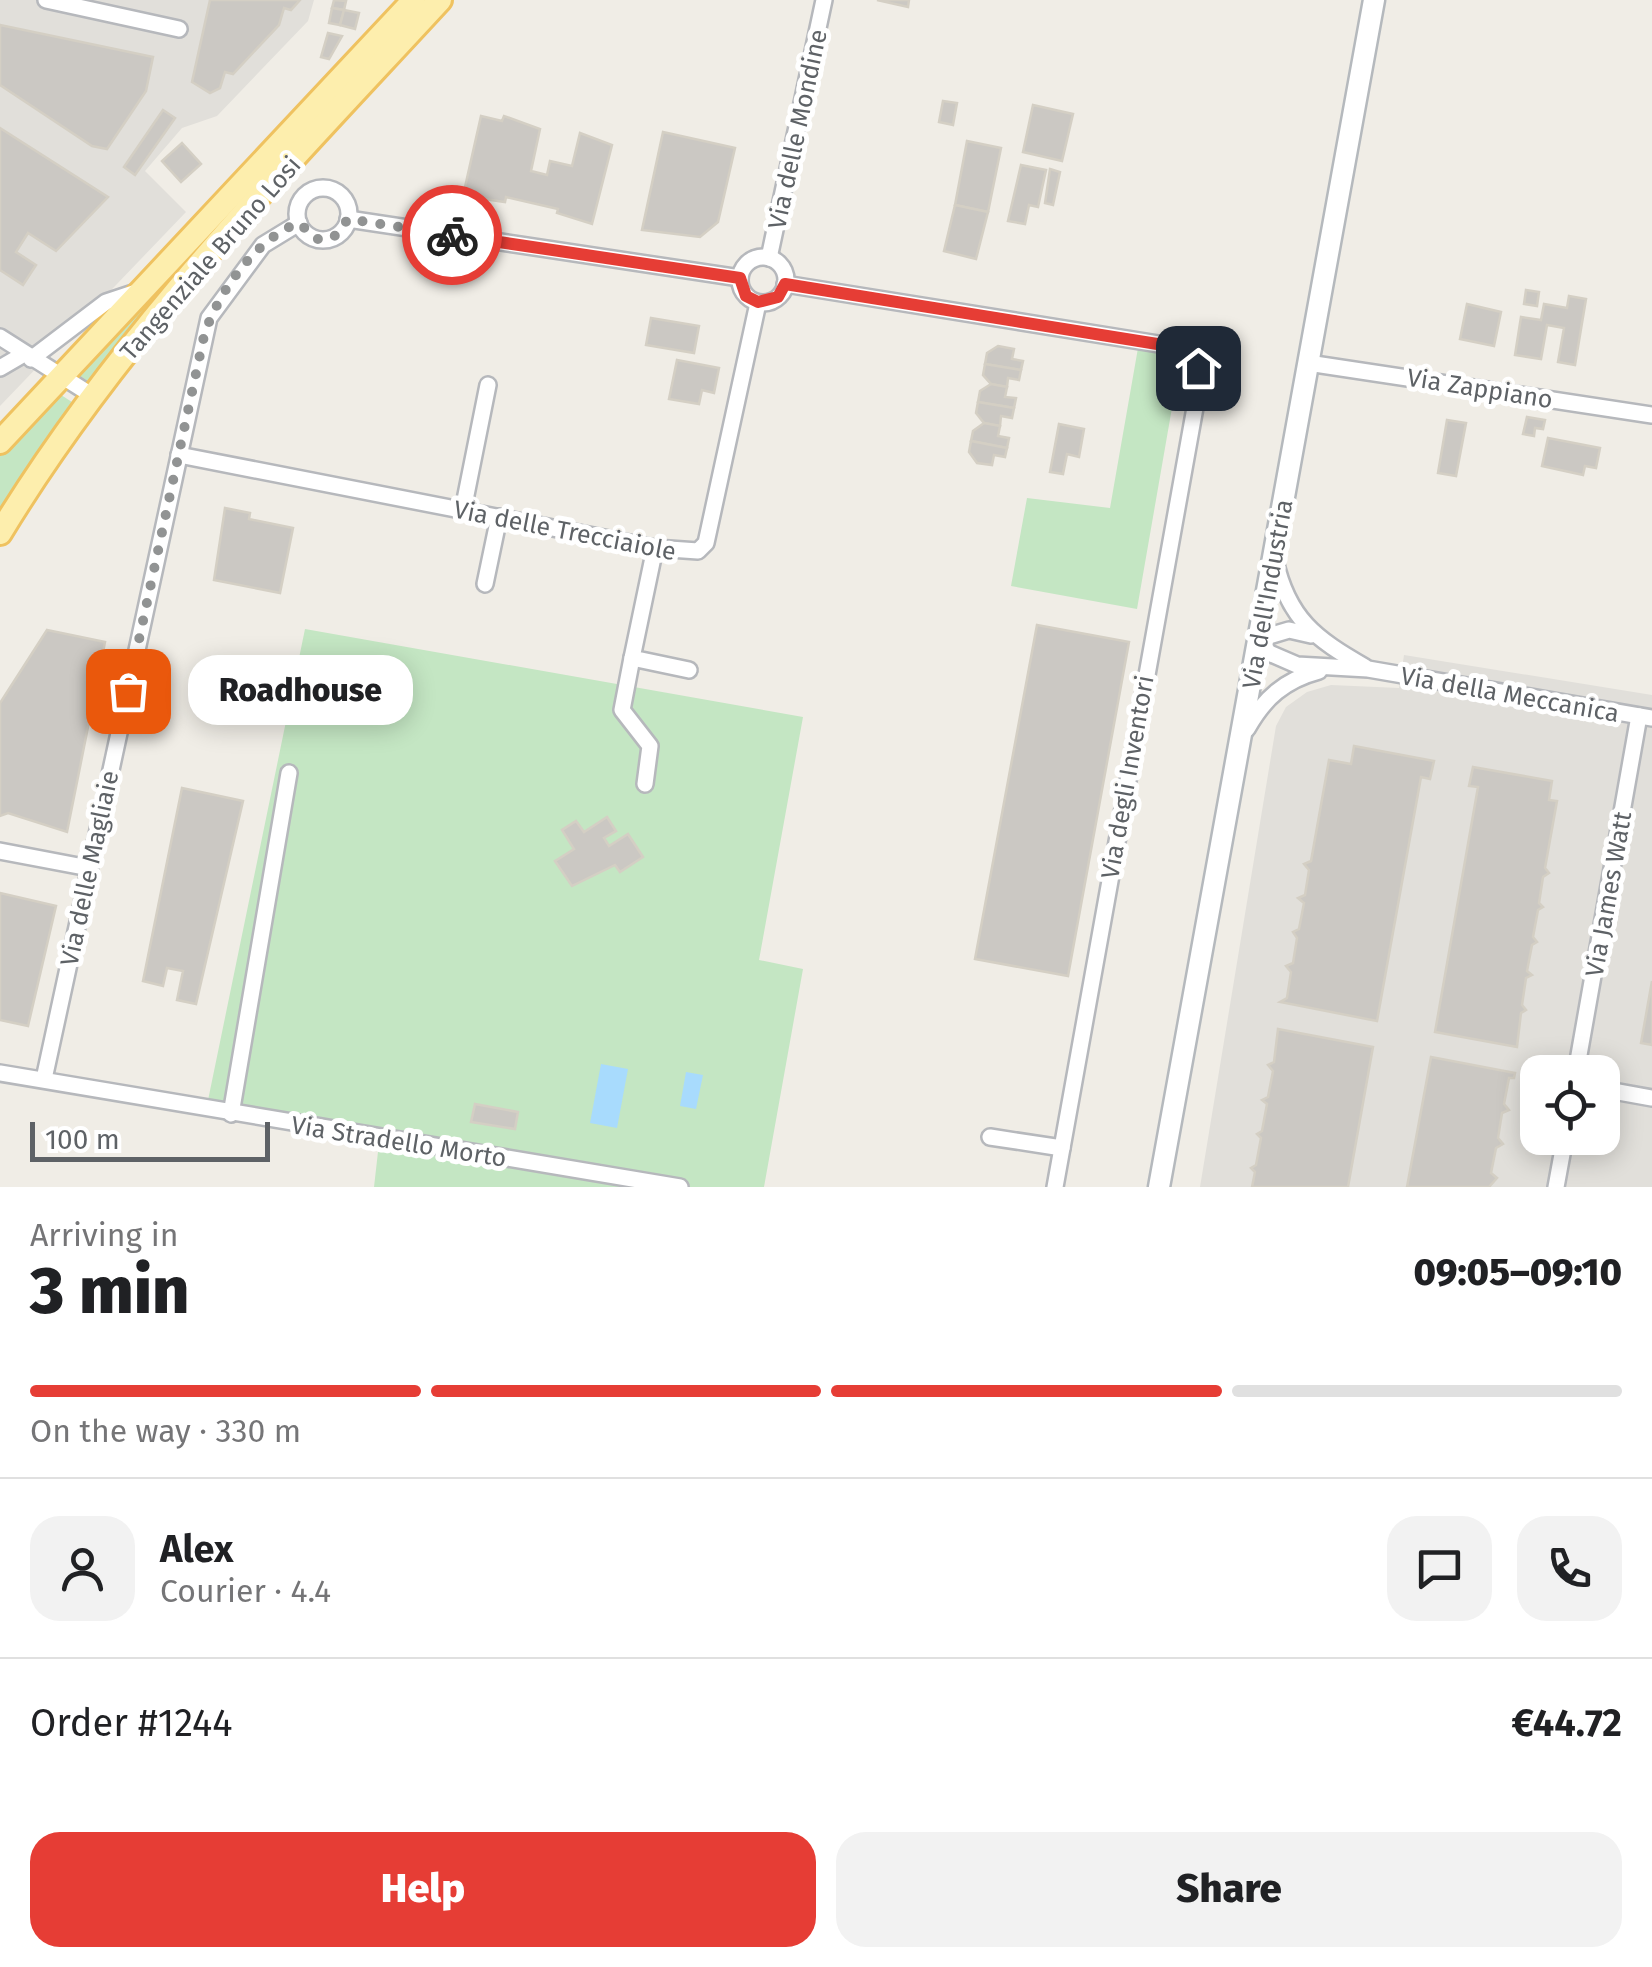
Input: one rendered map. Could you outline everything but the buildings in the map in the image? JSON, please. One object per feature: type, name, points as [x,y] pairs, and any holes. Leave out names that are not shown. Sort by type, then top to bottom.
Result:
[{"type":"main road","name":"Tangenziale Bruno Losi","points":[[0,442],[414,0]]},
{"type":"main road","name":"Tangenziale Bruno Losi","points":[[0,534],[93,396],[207,254],[440,0]]},
{"type":"street","points":[[46,0],[179,29]]},
{"type":"street","name":"Via delle Mondine","points":[[770,258],[824,0]]},
{"type":"street","name":"Via dell'Industria","points":[[1159,1187],[1374,0]]},
{"type":"street","points":[[320,188],[342,196],[348,219],[340,233],[326,240],[309,236],[299,223],[301,200],[320,188]]},
{"type":"street","points":[[348,219],[740,278]]},
{"type":"street","name":"Via delle Magliaie","points":[[44,1079],[210,318],[263,245],[299,223]]},
{"type":"street","points":[[770,258],[784,271],[785,284],[778,297],[758,302],[746,296],[740,278],[750,261],[770,258]]},
{"type":"street","name":"Via degli Inventori","points":[[785,284],[1176,347],[1198,368],[1198,392],[1055,1187]]},
{"type":"street","points":[[0,368],[28,357],[106,302],[139,291]]},
{"type":"street","name":"Via delle Trecciaiole","points":[[179,454],[687,553],[706,543],[758,302]]},
{"type":"street","points":[[0,337],[93,396]]},
{"type":"street","name":"Via Zappiano","points":[[1308,363],[1652,415]]},
{"type":"street","points":[[463,510],[488,385]]},
{"type":"street","points":[[485,584],[500,518]]},
{"type":"street","points":[[645,784],[650,746],[622,710],[654,548]]},
{"type":"street","name":"Via della Meccanica","points":[[1274,554],[1278,576],[1311,635],[1368,669]]},
{"type":"street","points":[[1259,638],[1289,630],[1311,635]]},
{"type":"street","name":"Via della Meccanica","points":[[1259,638],[1283,661],[1368,669],[1646,717]]},
{"type":"street","points":[[632,658],[689,670]]},
{"type":"street","name":"Via della Meccanica","points":[[1242,738],[1259,707],[1286,684],[1321,671],[1368,669]]},
{"type":"street","name":"Via James Watt","points":[[1579,1055],[1646,717]]},
{"type":"street","points":[[231,1114],[289,773]]},
{"type":"street","points":[[0,851],[88,868]]},
{"type":"street","name":"Via Stradello Morto","points":[[0,1073],[680,1187]]},
{"type":"street","points":[[1620,1092],[1652,1098]]},
{"type":"street","points":[[990,1136],[1062,1148]]},
{"type":"street","points":[[1556,1187],[1562,1155]]},
{"type":"shaded area","points":[[0,0],[314,0],[308,21],[217,116],[182,128],[145,171],[186,212],[0,406]]},
{"type":"shaded area","points":[[1404,655],[1652,695],[1652,1187],[1200,1187],[1276,726],[1286,707],[1307,692],[1331,685],[1399,688]]},
{"type":"green space","points":[[181,263],[90,382],[76,374]]},
{"type":"green space","points":[[1138,348],[1181,356],[1137,609],[1011,586],[1027,498],[1110,508]]},
{"type":"green space","points":[[58,393],[75,404],[0,514],[0,454]]},
{"type":"green space","points":[[305,629],[803,717],[759,960],[803,969],[764,1187],[374,1187],[379,1143],[206,1110]]},
{"type":"water","points":[[601,1064],[628,1069],[617,1128],[590,1123]]},
{"type":"water","points":[[686,1072],[703,1075],[696,1109],[680,1106]]},
{"type":"way so far","points":[[128,691],[204,336],[219,301],[263,245],[285,228],[299,223],[309,236],[326,240],[340,233],[348,219],[452,235]]},
{"type":"place","name":"Roadhouse","points":[[128,691]]},
{"type":"route","points":[[452,235],[740,278],[742,291],[758,302],[772,301],[785,284],[1176,347],[1187,352],[1198,368]]}]
